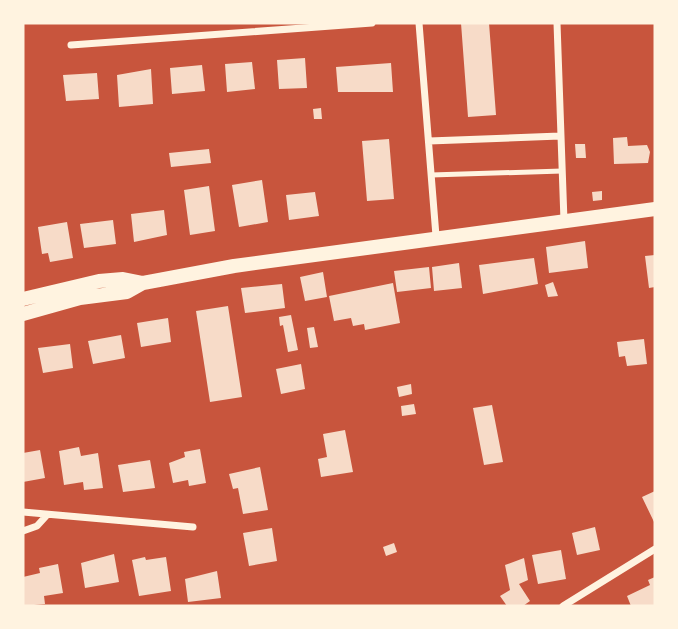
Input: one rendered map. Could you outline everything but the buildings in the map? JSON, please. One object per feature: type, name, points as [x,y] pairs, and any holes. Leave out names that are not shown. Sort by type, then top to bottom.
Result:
[{"type":"main road","points":[[23,314],[80,298],[127,292],[143,283],[234,266],[436,236],[655,209]]},
{"type":"main road","points":[[23,299],[99,281],[122,279],[143,283]]},
{"type":"street","points":[[71,45],[372,23]]},
{"type":"street","points":[[419,23],[436,236]]},
{"type":"street","points":[[557,23],[564,222]]},
{"type":"street","points":[[429,141],[560,136]]},
{"type":"street","points":[[23,512],[193,527]]},
{"type":"street","points":[[23,531],[37,526],[47,515]]},
{"type":"street","points":[[563,606],[655,549]]},
{"type":"lane","points":[[431,175],[562,171]]}]
